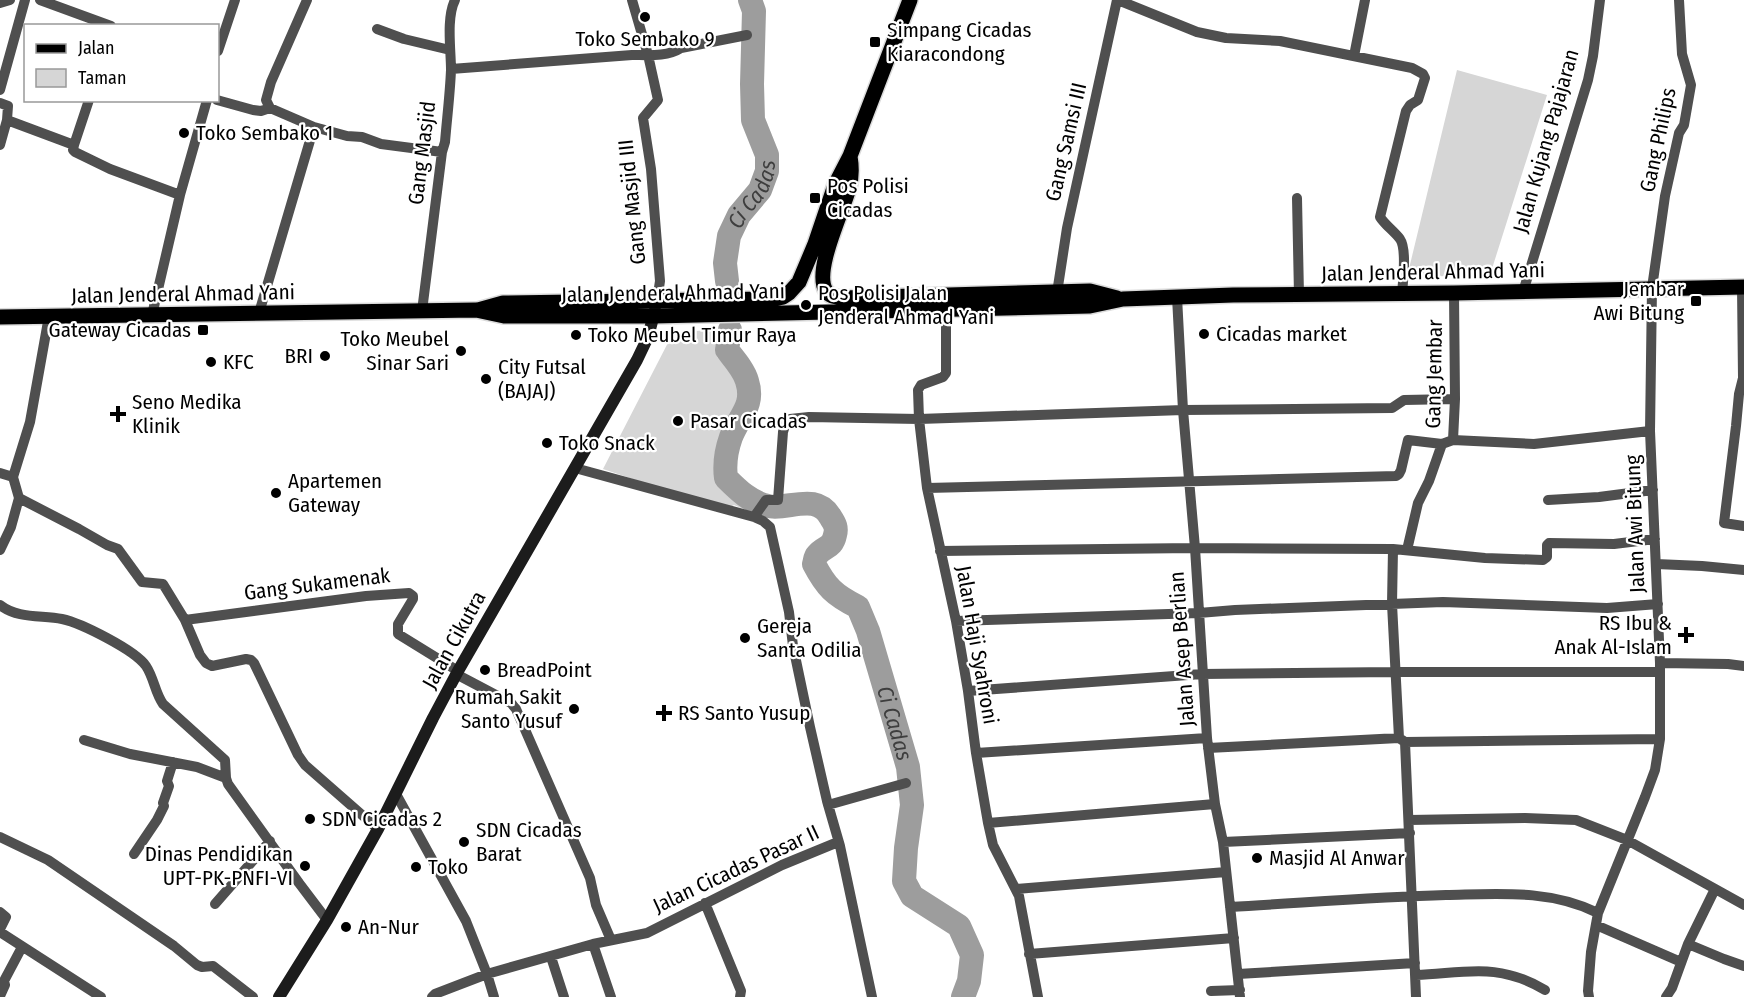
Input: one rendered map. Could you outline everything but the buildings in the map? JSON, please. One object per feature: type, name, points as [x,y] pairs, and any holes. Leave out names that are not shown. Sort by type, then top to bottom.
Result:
[{"type":"main road","points":[[850,156],[910,0]]},
{"type":"main road","name":"Jalan Jenderal Ahmad Yani","points":[[656,308],[772,299],[789,293],[799,282],[835,185],[850,156]]},
{"type":"main road","name":"Jalan Jenderal Ahmad Yani","points":[[850,156],[852,176],[849,190],[824,264],[822,283],[830,296],[843,298],[1090,291],[1123,299]]},
{"type":"main road","name":"Jalan Jenderal Ahmad Yani","points":[[0,317],[476,310],[503,303],[656,308],[946,309],[1090,306],[1123,299],[1177,297],[1743,287]]},
{"type":"main road","name":"Jalan Cikutra","points":[[279,997],[327,920],[378,829],[457,672],[643,350],[656,308]]},
{"type":"street","points":[[0,3],[10,0]]},
{"type":"street","points":[[0,90],[25,0]]},
{"type":"street","points":[[39,0],[105,24]]},
{"type":"street","points":[[219,48],[235,0]]},
{"type":"street","points":[[307,0],[271,82],[266,100],[270,108],[314,127],[347,136],[362,137],[381,144],[442,152]]},
{"type":"street","name":"Gang Masjid","points":[[422,311],[445,142],[451,69],[451,7],[455,0]]},
{"type":"street","name":"Gang Masjid III","points":[[632,0],[658,100],[643,118],[651,169],[660,281],[656,308]]},
{"type":"street","points":[[1354,56],[1365,0]]},
{"type":"street","name":"Jalan Kujang Pajajaran","points":[[1523,292],[1588,80],[1599,0]]},
{"type":"street","name":"Gang Philips","points":[[1652,288],[1665,196],[1679,133],[1684,125],[1691,85],[1682,54],[1680,0]]},
{"type":"street","points":[[1117,4],[1197,32],[1226,38],[1280,41],[1412,68],[1425,76],[1418,100],[1406,111],[1380,217],[1402,242],[1402,294]]},
{"type":"street","name":"Gang Samsi III","points":[[1058,293],[1067,228],[1117,4]]},
{"type":"street","points":[[377,29],[404,39],[450,50]]},
{"type":"street","points":[[451,69],[648,55],[672,52],[681,48],[747,35]]},
{"type":"street","points":[[219,101],[253,110],[261,111],[270,108]]},
{"type":"street","points":[[0,102],[8,106],[7,120],[0,145]]},
{"type":"street","points":[[88,102],[73,150],[86,158],[180,195]]},
{"type":"street","points":[[152,315],[180,195],[206,102]]},
{"type":"street","points":[[7,120],[74,145]]},
{"type":"street","points":[[259,313],[314,127]]},
{"type":"street","points":[[1297,198],[1299,295]]},
{"type":"street","points":[[1743,287],[1743,378],[1739,394],[1724,523],[1744,526]]},
{"type":"street","name":"Jalan Awi Bitung","points":[[1589,997],[1591,952],[1598,913],[1655,770],[1660,739],[1658,604],[1650,431],[1652,288]]},
{"type":"street","name":"Gang Jembar","points":[[1407,550],[1418,503],[1429,481],[1442,444],[1453,440],[1454,293]]},
{"type":"street","name":"Jalan Asep Berlian","points":[[1177,297],[1207,743],[1215,804],[1223,842],[1240,993]]},
{"type":"street","name":"Jalan Haji Syahroni","points":[[946,309],[946,373],[943,377],[918,387],[927,488],[956,621],[993,845],[1019,896],[1038,997]]},
{"type":"street","points":[[0,550],[11,527],[19,498],[13,477],[30,422],[49,316]]},
{"type":"street","points":[[575,468],[761,509],[778,500],[783,432],[786,422],[790,419],[809,417],[919,418],[1183,410],[1392,408],[1404,400],[1455,399]]},
{"type":"street","points":[[1453,440],[1534,444],[1650,431]]},
{"type":"street","points":[[927,488],[1396,476],[1401,470],[1408,440],[1442,444]]},
{"type":"street","points":[[0,473],[13,477]]},
{"type":"street","points":[[1548,500],[1599,497],[1653,490]]},
{"type":"street","points":[[19,498],[118,549],[141,581],[163,584],[185,620],[200,655],[206,663],[212,666],[246,659],[254,663],[305,765],[378,829]]},
{"type":"street","name":"Jalan Cicadas Pasar II","points":[[432,997],[487,974],[592,944],[647,933],[782,865],[838,842],[793,646],[789,612],[776,550],[770,527],[764,521],[761,509]]},
{"type":"street","points":[[940,551],[1195,548],[1393,549],[1543,561],[1547,557],[1549,543],[1614,544],[1655,539]]},
{"type":"street","points":[[1393,549],[1392,604],[1395,672],[1410,833],[1416,997]]},
{"type":"street","points":[[1656,564],[1744,570]]},
{"type":"street","name":"Gang Sukamenak","points":[[185,620],[366,596],[409,593],[413,599],[398,624],[398,634],[457,672]]},
{"type":"street","points":[[956,621],[1392,604],[1488,603],[1606,608],[1658,604]]},
{"type":"street","points":[[0,605],[22,615],[62,619],[79,624],[138,657],[148,670],[163,704],[225,760],[228,784],[327,920]]},
{"type":"street","points":[[968,691],[1202,674],[1728,664],[1744,666]]},
{"type":"street","points":[[457,672],[511,703],[516,709],[590,878],[596,905],[611,940]]},
{"type":"street","points":[[976,753],[1207,743],[1660,739]]},
{"type":"street","points":[[84,740],[130,754],[197,767],[226,778]]},
{"type":"street","points":[[134,854],[164,806],[169,785],[166,781],[173,762]]},
{"type":"street","points":[[828,805],[906,783]]},
{"type":"street","points":[[396,794],[466,921],[494,997]]},
{"type":"street","points":[[988,822],[1215,804]]},
{"type":"street","points":[[1409,820],[1525,818],[1576,820],[1627,840],[1744,905]]},
{"type":"street","points":[[1223,842],[1410,833]]},
{"type":"street","points":[[0,837],[48,860],[174,946],[197,965],[213,966],[253,997]]},
{"type":"street","points":[[215,904],[270,841]]},
{"type":"street","points":[[838,842],[872,997]]},
{"type":"street","points":[[1016,890],[1226,872]]},
{"type":"street","points":[[1666,997],[1674,985],[1681,962],[1715,889]]},
{"type":"street","points":[[1230,908],[1411,896],[1483,894],[1548,896],[1570,901],[1598,913]]},
{"type":"street","points":[[705,903],[741,991],[740,997]]},
{"type":"street","points":[[0,912],[6,917],[0,931],[101,997]]},
{"type":"street","points":[[1596,925],[1681,962]]},
{"type":"street","points":[[1029,954],[1233,938]]},
{"type":"street","points":[[592,944],[611,997]]},
{"type":"street","points":[[1689,944],[1744,966]]},
{"type":"street","points":[[0,996],[5,985],[4,981],[22,947]]},
{"type":"street","points":[[551,957],[564,997]]},
{"type":"street","points":[[1238,974],[1415,963]]},
{"type":"street","points":[[1416,975],[1479,970],[1499,971],[1530,981],[1545,990]]},
{"type":"street","points":[[1211,991],[1240,993]]},
{"type":"green space","points":[[1457,70],[1547,95],[1490,275],[1407,277]]},
{"type":"green space","name":"Pasar Cicadas","points":[[719,329],[717,357],[736,373],[753,415],[733,425],[724,461],[728,478],[754,504],[748,511],[734,505],[725,510],[603,469],[673,333]]},
{"type":"waterway","name":"Ci Cadas","points":[[727,281],[725,263],[729,236],[739,215],[760,190],[767,171],[767,155],[753,120],[754,11],[750,0]]},
{"type":"waterway","name":"Ci Cadas","points":[[730,330],[727,350],[746,377],[749,397],[728,447],[725,462],[726,478],[745,495],[768,506],[818,505],[825,510],[835,524],[834,540],[817,555],[814,564],[831,590],[858,607],[868,631],[908,767],[912,805],[904,881],[912,896],[959,926],[972,955],[969,981],[963,997]]},
{"type":"place","name":"Toko Sembako 9","points":[[645,17]]},
{"type":"place","name":"Simpang Cicadas Kiaracondong","points":[[875,42]]},
{"type":"place","name":"Toko Sembako 1","points":[[184,133]]},
{"type":"place","name":"Pos Polisi Cicadas","points":[[815,198]]},
{"type":"place","name":"Jembar Awi Bitung","points":[[1696,301]]},
{"type":"place","name":"Pos Polisi Jalan Jenderal Ahmad Yani","points":[[806,305]]},
{"type":"place","name":"Gateway Cicadas","points":[[203,330]]},
{"type":"place","name":"Cicadas market","points":[[1204,334]]},
{"type":"place","name":"Toko Meubel Timur Raya","points":[[576,335]]},
{"type":"place","name":"Toko Meubel Sinar Sari","points":[[461,351]]},
{"type":"place","name":"BRI","points":[[325,356]]},
{"type":"place","name":"KFC","points":[[211,362]]},
{"type":"place","name":"City Futsal (BAJAJ)","points":[[486,379]]},
{"type":"place","name":"Seno Medika Klinik","points":[[118,414]]},
{"type":"place","name":"Pasar Cicadas","points":[[678,421]]},
{"type":"place","name":"Toko Snack","points":[[547,443]]},
{"type":"place","name":"Apartemen Gateway","points":[[276,493]]},
{"type":"place","name":"RS Ibu & Anak Al-Islam","points":[[1686,635]]},
{"type":"place","name":"Gereja Santa Odilia","points":[[745,638]]},
{"type":"place","name":"BreadPoint","points":[[485,670]]},
{"type":"place","name":"Rumah Sakit Santo Yusuf","points":[[574,709]]},
{"type":"place","name":"RS Santo Yusup","points":[[664,713]]},
{"type":"place","name":"SDN Cicadas 2","points":[[310,819]]},
{"type":"place","name":"SDN Cicadas Barat","points":[[464,842]]},
{"type":"place","name":"Masjid Al Anwar","points":[[1257,858]]},
{"type":"place","name":"Dinas Pendidikan UPT-PK-PNFI-VI","points":[[305,866]]},
{"type":"place","name":"Toko","points":[[416,867]]},
{"type":"place","name":"An-Nur","points":[[346,927]]}]
